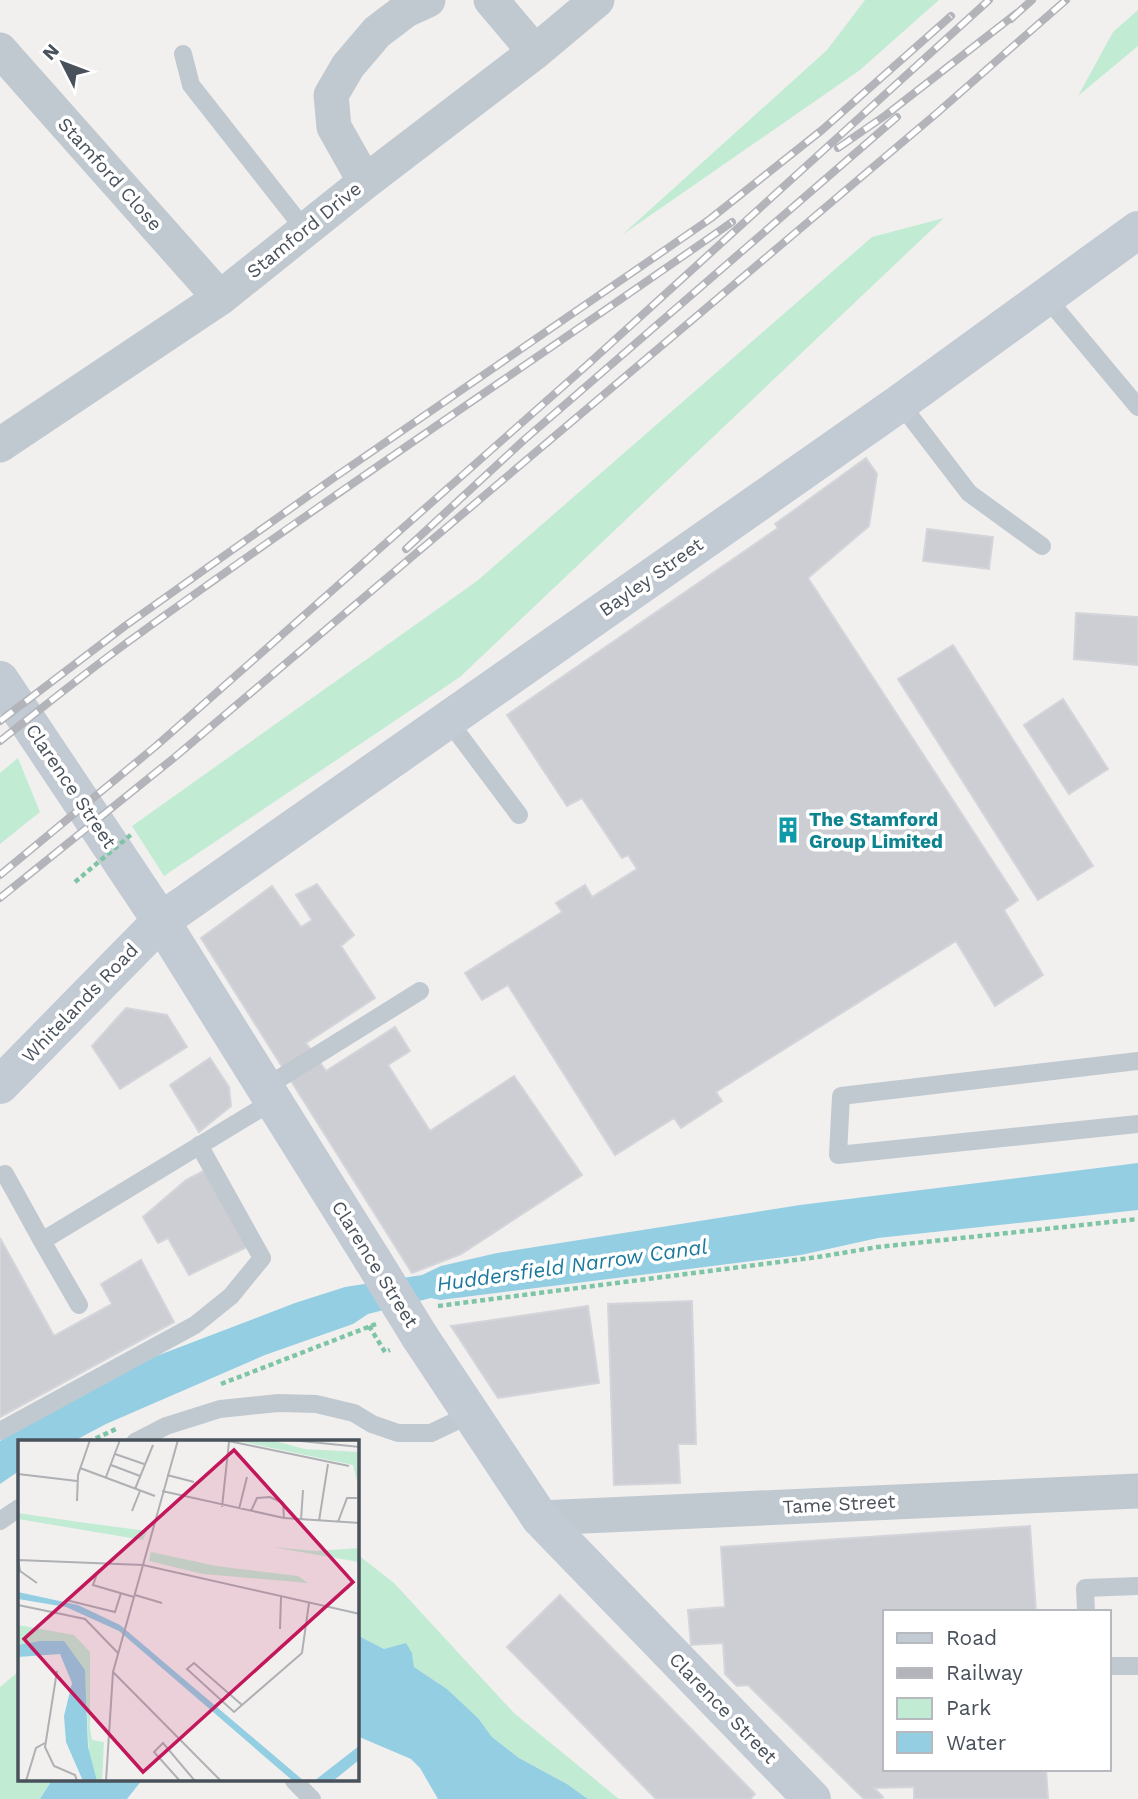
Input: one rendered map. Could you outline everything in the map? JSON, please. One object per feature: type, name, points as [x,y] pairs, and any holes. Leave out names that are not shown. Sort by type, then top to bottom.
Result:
[{"type":"street","points":[[365,182],[334,127],[331,95],[348,66],[377,32],[406,10],[428,0]]},
{"type":"street","points":[[491,0],[535,52]]},
{"type":"street","name":"Stamford Drive","points":[[0,445],[220,298],[365,182],[535,52],[597,0]]},
{"type":"street","name":"Stamford Close","points":[[0,50],[220,298]]},
{"type":"street","name":"Bayley Street","points":[[161,921],[900,403],[1138,230]]},
{"type":"street","name":"Clarence Street","points":[[0,680],[161,921],[372,1259],[423,1323],[471,1414],[540,1518],[812,1799]]},
{"type":"street","name":"Whitelands Road","points":[[0,1086],[161,921]]},
{"type":"street","name":"Tame Street","points":[[540,1518],[1138,1490]]},
{"type":"lane","points":[[183,54],[191,85],[305,230]]},
{"type":"lane","points":[[1046,298],[1138,407]]},
{"type":"lane","points":[[900,403],[969,493],[1041,546]]},
{"type":"lane","points":[[448,720],[519,816]]},
{"type":"lane","points":[[42,1241],[199,1145],[419,991]]},
{"type":"lane","points":[[1138,1061],[841,1096],[838,1155],[1138,1124]]},
{"type":"lane","points":[[0,1431],[195,1325],[231,1296],[262,1258],[199,1145]]},
{"type":"lane","points":[[5,1174],[79,1305]]},
{"type":"lane","points":[[139,1440],[166,1426],[219,1409],[278,1403],[316,1404],[354,1413],[372,1424],[398,1433],[431,1433],[471,1414]]},
{"type":"lane","points":[[0,1521],[18,1509]]},
{"type":"lane","points":[[1086,1610],[1085,1588],[1138,1586]]},
{"type":"lane","points":[[1110,1666],[1138,1666]]},
{"type":"lane","points":[[294,1782],[312,1799]]},
{"type":"path","points":[[75,882],[133,833]]},
{"type":"path","points":[[423,1323],[437,1306],[878,1247],[1138,1219]]},
{"type":"path","points":[[211,1388],[381,1323]]},
{"type":"path","points":[[92,1440],[123,1426]]},
{"type":"green space","points":[[865,0],[939,0],[860,70],[622,235],[827,50]]},
{"type":"green space","points":[[1138,10],[1138,46],[1078,96],[1113,32]]},
{"type":"green space","points":[[944,218],[460,677],[164,876],[132,826],[477,581],[872,237]]},
{"type":"green space","points":[[18,758],[40,812],[0,844],[0,773]]},
{"type":"green space","points":[[359,1556],[394,1583],[514,1713],[619,1799],[588,1799],[567,1784],[519,1758],[492,1737],[478,1718],[447,1689],[414,1667],[412,1653],[396,1648],[384,1649],[359,1636]]},
{"type":"green space","points":[[18,1672],[18,1782],[51,1782],[40,1799],[0,1799],[0,1687]]},
{"type":"water","name":"Huddersfield Narrow Canal","points":[[1138,1163],[1138,1210],[878,1238],[801,1255],[440,1300],[431,1298],[368,1314],[353,1324],[265,1355],[106,1424],[76,1440],[18,1440],[18,1472],[0,1484],[0,1441],[71,1396],[146,1360],[295,1303],[345,1287],[422,1275],[441,1266],[497,1253],[800,1205]]},
{"type":"water","points":[[359,1636],[384,1649],[406,1643],[412,1653],[414,1667],[447,1689],[478,1718],[492,1737],[519,1758],[567,1784],[588,1799],[438,1799],[420,1768],[411,1759],[359,1737]]},
{"type":"water","points":[[51,1782],[140,1782],[127,1799],[40,1799]]},
{"type":"building","name":"The Stamford Group Limited","points":[[866,458],[877,474],[869,526],[808,578],[1018,900],[1004,910],[1043,975],[995,1006],[956,941],[716,1092],[722,1101],[681,1128],[674,1118],[615,1155],[508,985],[482,1000],[465,973],[562,912],[556,903],[585,885],[592,897],[637,869],[628,855],[622,858],[582,798],[567,806],[507,715],[778,528],[775,524]]},
{"type":"building","points":[[927,529],[993,537],[989,569],[923,561]]},
{"type":"building","points":[[1076,613],[1138,617],[1138,665],[1074,659]]},
{"type":"building","points":[[953,645],[1093,866],[1038,900],[898,679]]},
{"type":"building","points":[[1063,699],[1108,769],[1069,794],[1024,725]]},
{"type":"building","points":[[317,884],[354,935],[341,946],[375,998],[306,1043],[326,1071],[395,1027],[410,1051],[388,1065],[430,1131],[514,1076],[582,1175],[461,1254],[412,1273],[201,938],[272,886],[301,927],[312,920],[296,895]]},
{"type":"building","points":[[126,1008],[167,1015],[187,1047],[120,1089],[92,1046]]},
{"type":"building","points":[[210,1058],[229,1087],[231,1106],[199,1132],[170,1085]]},
{"type":"building","points":[[207,1169],[247,1247],[189,1275],[168,1238],[158,1243],[143,1217],[186,1180]]},
{"type":"building","points":[[0,1238],[54,1336],[112,1304],[101,1284],[141,1260],[174,1322],[0,1417]]},
{"type":"building","points":[[692,1301],[696,1444],[678,1444],[680,1483],[614,1485],[608,1304]]},
{"type":"building","points":[[588,1306],[599,1383],[498,1398],[451,1326]]},
{"type":"building","points":[[1030,1526],[1036,1610],[883,1610],[883,1771],[1046,1771],[1048,1799],[914,1799],[914,1787],[874,1788],[883,1797],[864,1799],[748,1685],[737,1686],[725,1674],[723,1643],[691,1645],[688,1610],[725,1607],[721,1547]]},
{"type":"building","points":[[560,1595],[755,1794],[750,1799],[656,1799],[507,1647]]},
{"type":"railway","points":[[0,875],[156,746],[586,366],[989,0]]},
{"type":"railway","points":[[1011,19],[1032,0]]},
{"type":"railway","points":[[0,898],[175,757],[937,113],[1066,0]]},
{"type":"railway","points":[[838,148],[886,115],[1017,13]]},
{"type":"railway","points":[[0,721],[125,626],[335,477],[710,219],[822,130],[951,16]]},
{"type":"railway","points":[[406,549],[524,440],[897,117]]},
{"type":"railway","points":[[0,741],[212,581],[732,222]]},
{"type":"place","name":"The Stamford Group Limited","points":[[788,830]]}]
